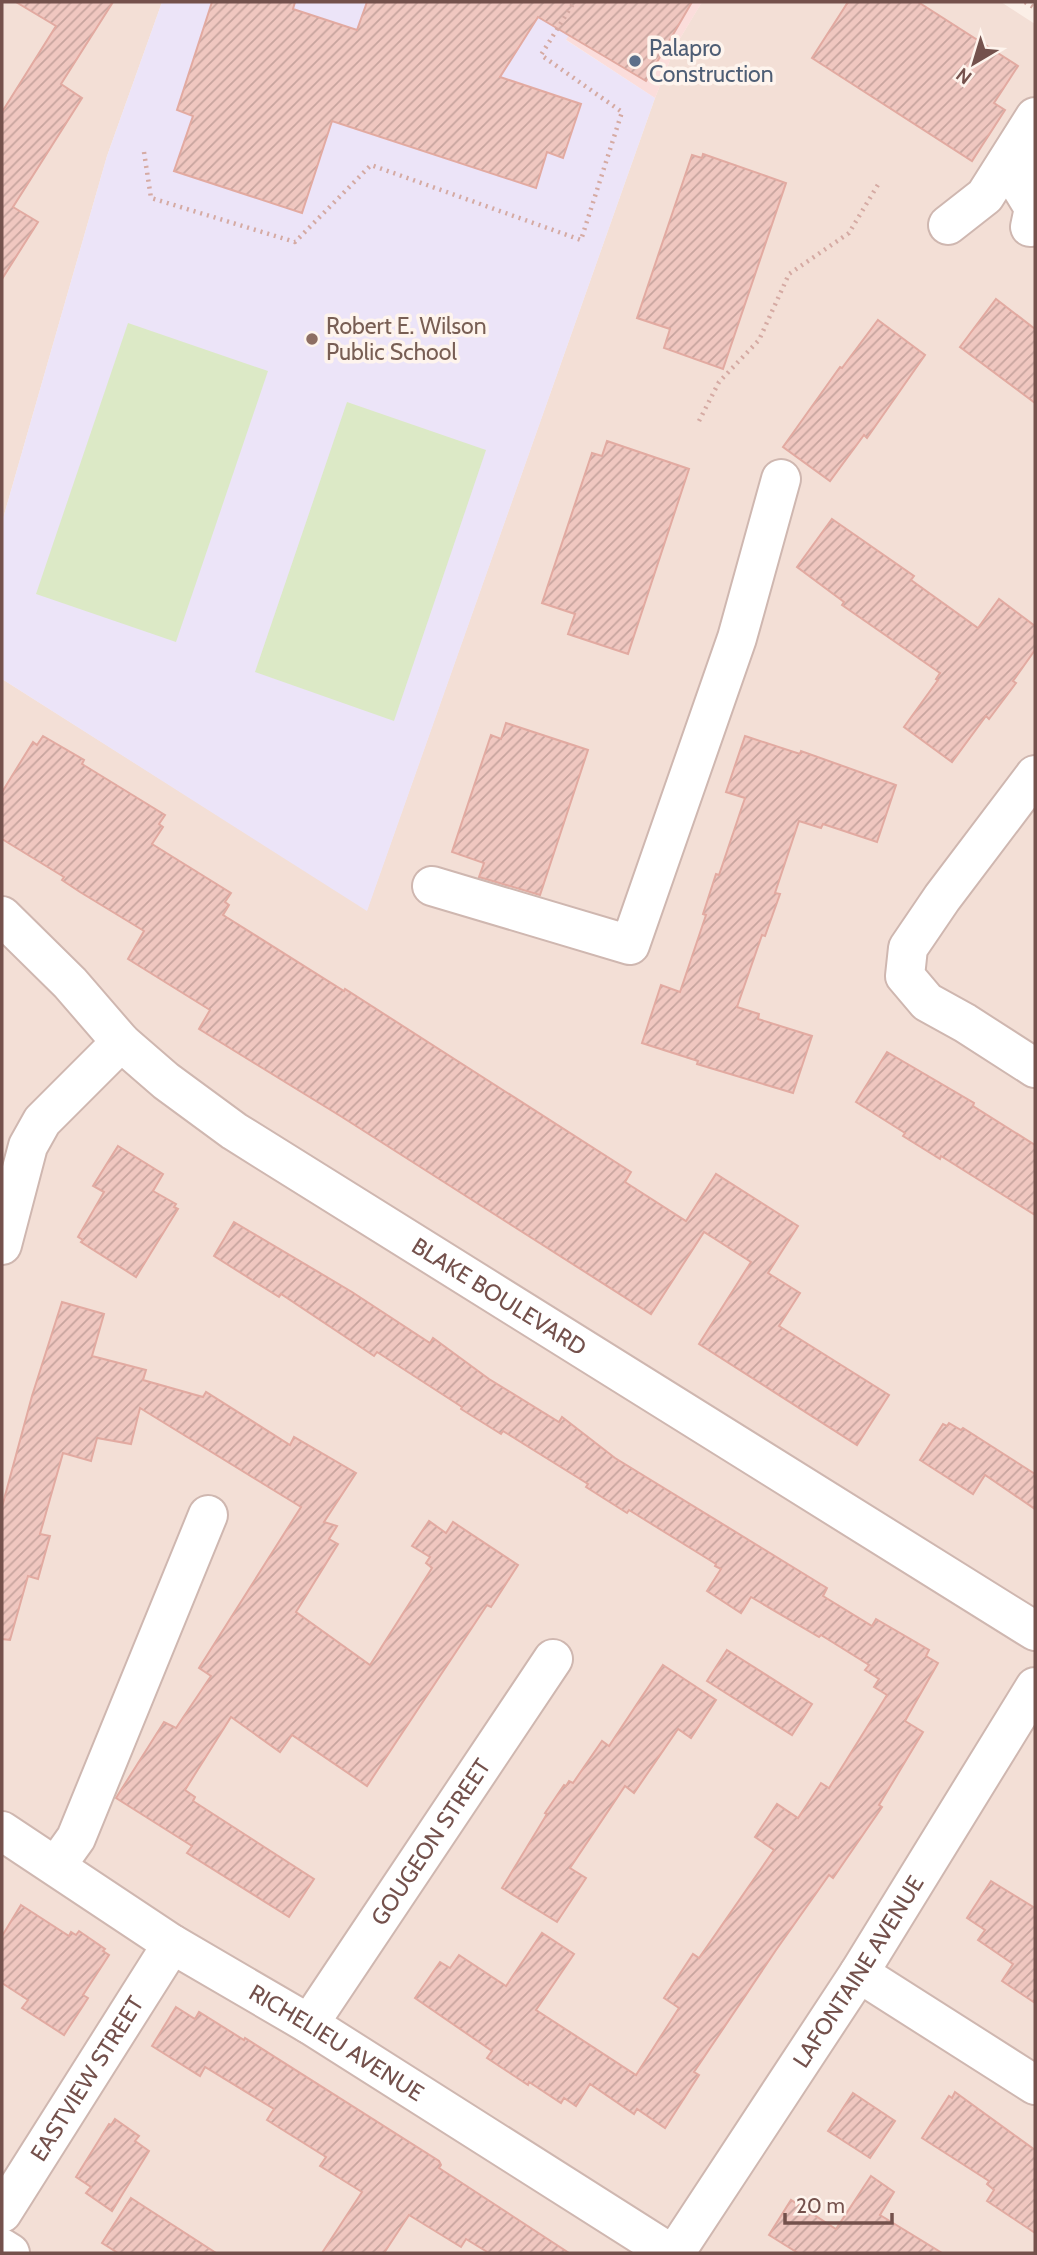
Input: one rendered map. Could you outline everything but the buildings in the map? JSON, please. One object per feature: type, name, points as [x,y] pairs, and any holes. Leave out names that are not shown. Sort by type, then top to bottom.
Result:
[{"type":"street","points":[[948,225],[985,196],[1035,117]]},
{"type":"street","points":[[1030,228],[1034,208],[1020,185],[1035,161]]},
{"type":"street","points":[[432,886],[630,945],[737,638],[781,479]]},
{"type":"street","points":[[1035,775],[942,898],[908,948],[905,976],[927,1002],[1035,1068]]},
{"type":"street","name":"BLAKE BOULEVARD","points":[[2,916],[70,982],[121,1042],[166,1081],[234,1131],[1035,1631]]},
{"type":"street","points":[[2,1245],[28,1146],[42,1121],[121,1042]]},
{"type":"street","points":[[56,1866],[76,1838],[208,1515]]},
{"type":"street","name":"GOUGEON STREET","points":[[309,2024],[553,1659]]},
{"type":"street","name":"LAFONTAINE AVENUE","points":[[673,2253],[859,1973],[1035,1687]]},
{"type":"street","name":"RICHELIEU AVENUE","points":[[2,1830],[172,1944],[309,2024],[673,2253]]},
{"type":"street","name":"EASTVIEW STREET","points":[[2,2213],[172,1944]]},
{"type":"street","points":[[859,1973],[1035,2085]]},
{"type":"street","points":[[2,2248],[10,2253]]},
{"type":"path","points":[[144,152],[151,198],[295,242],[371,165],[581,240],[622,112],[541,55],[574,2]]},
{"type":"path","points":[[1025,2],[1035,8]]},
{"type":"path","points":[[699,421],[719,382],[759,340],[789,274],[849,233],[879,183]]},
{"type":"shaded area","points":[[2,2],[162,2],[107,156],[2,522]]},
{"type":"shaded area","name":"Robert E. Wilson Public School","points":[[162,2],[589,2],[566,40],[655,98],[367,911],[2,679],[2,522],[107,156]]},
{"type":"shaded area","name":"Palapro Construction","points":[[589,2],[702,2],[676,45],[655,98],[565,39]]},
{"type":"shaded area","points":[[702,2],[1001,2],[1035,24],[1035,2253],[2,2253],[2,679],[367,910],[655,98],[676,45]]},
{"type":"green space","points":[[128,323],[268,371],[176,642],[36,594]]},
{"type":"green space","points":[[347,402],[486,450],[394,721],[255,672]]},
{"type":"place","name":"Palapro Construction","points":[[635,61]]},
{"type":"place","name":"Robert E. Wilson Public School","points":[[312,339]]}]
